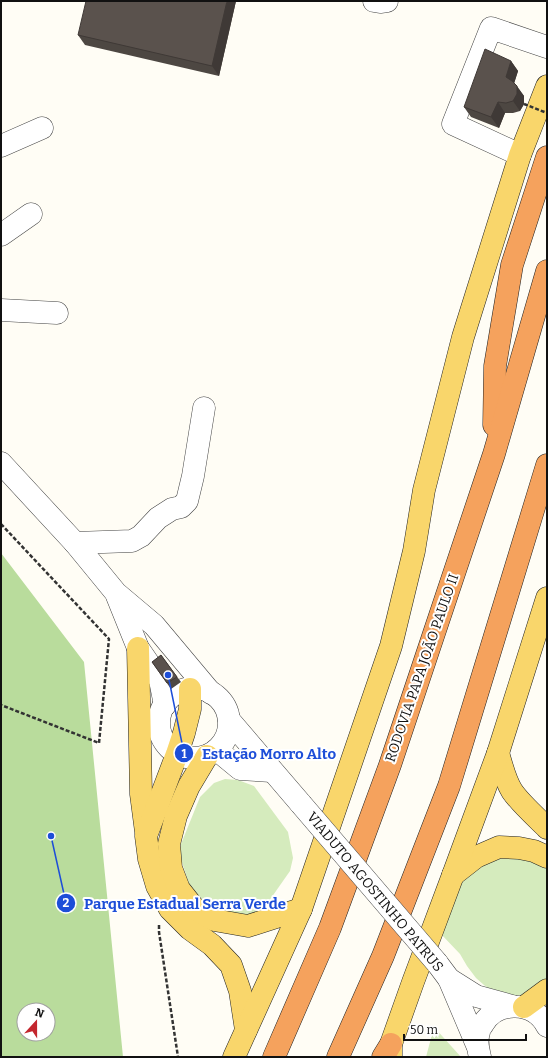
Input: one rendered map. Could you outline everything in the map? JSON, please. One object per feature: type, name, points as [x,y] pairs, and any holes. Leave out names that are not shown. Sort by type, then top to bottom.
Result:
[{"type":"highway","points":[[494,454],[495,366],[512,264],[547,158]]},
{"type":"highway","name":"RODOVIA PAPA JOÃO PAULO II","points":[[274,1057],[330,928],[390,765],[494,454],[547,271]]},
{"type":"highway","points":[[338,1057],[383,956],[449,786],[546,468]]},
{"type":"main road","points":[[234,1057],[301,909],[392,646],[414,551],[424,490],[463,337],[520,155],[547,86]]},
{"type":"main road","points":[[388,1053],[498,753],[547,598]]},
{"type":"main road","points":[[138,648],[141,794],[149,859],[156,886],[170,909],[190,929],[212,946],[230,965],[240,992],[246,1030]]},
{"type":"main road","points":[[146,836],[177,754],[190,709],[200,691]]},
{"type":"main road","points":[[212,753],[189,786],[176,816],[169,844],[171,868],[179,889],[194,908],[214,920],[248,926],[301,909]]},
{"type":"main road","points":[[498,753],[504,774],[512,792],[547,828]]},
{"type":"main road","points":[[453,875],[476,857],[499,847],[519,848],[534,851],[547,857]]},
{"type":"main road","points":[[518,1007],[547,990]]},
{"type":"street","points":[[374,1],[387,1]]},
{"type":"street","points":[[520,155],[453,124],[491,28],[547,47]]},
{"type":"street","points":[[1,146],[42,128]]},
{"type":"street","points":[[1,235],[31,214]]},
{"type":"street","points":[[1,310],[57,313]]},
{"type":"street","points":[[75,543],[132,541],[140,536],[158,518],[172,509],[181,507],[187,501],[193,476],[204,408]]},
{"type":"street","points":[[1,463],[75,543],[116,593],[138,648],[160,680],[165,705]]},
{"type":"street","name":"VIADUTO AGOSTINHO PATRUS","points":[[116,593],[154,625],[200,691],[219,699],[226,708],[229,720],[443,971]]},
{"type":"street","points":[[200,691],[180,692],[172,697],[165,705],[160,718],[160,732],[166,744],[177,754],[192,758],[212,753],[224,742],[229,731],[229,720]]},
{"type":"street","points":[[212,753],[240,769],[272,771]]},
{"type":"street","points":[[443,971],[476,996],[536,1013],[547,1026]]},
{"type":"street","points":[[443,971],[478,1051]]},
{"type":"street","points":[[478,1051],[479,1031],[486,1019],[498,1010],[518,1007]]},
{"type":"path","points":[[524,104],[547,113]]},
{"type":"path","points":[[1,524],[110,639],[99,743],[1,705]]},
{"type":"path","points":[[170,909],[161,918],[159,932],[178,1057]]},
{"type":"green space","points":[[1,553],[84,662],[123,1057],[1,1057]]},
{"type":"green space","points":[[225,779],[238,780],[254,786],[288,832],[293,858],[290,871],[262,911],[246,916],[222,911],[211,906],[202,899],[190,887],[181,859],[181,844],[200,797],[214,783]]},
{"type":"green space","points":[[512,853],[547,867],[547,982],[537,989],[522,995],[507,996],[495,994],[476,978],[460,954],[440,933],[454,897],[465,876],[478,863]]},
{"type":"green space","points":[[434,1027],[461,1057],[426,1057]]},
{"type":"building","points":[[86,1],[227,1],[212,66],[78,35]]},
{"type":"building","points":[[485,49],[511,61],[506,77],[517,86],[517,94],[513,101],[506,103],[498,102],[491,117],[464,107]]},
{"type":"building","points":[[161,655],[177,677],[167,683],[152,662]]},
{"type":"place","name":"Estação Morro Alto","points":[[168,675]]},
{"type":"place","name":"Parque Estadual Serra Verde","points":[[51,836]]}]
